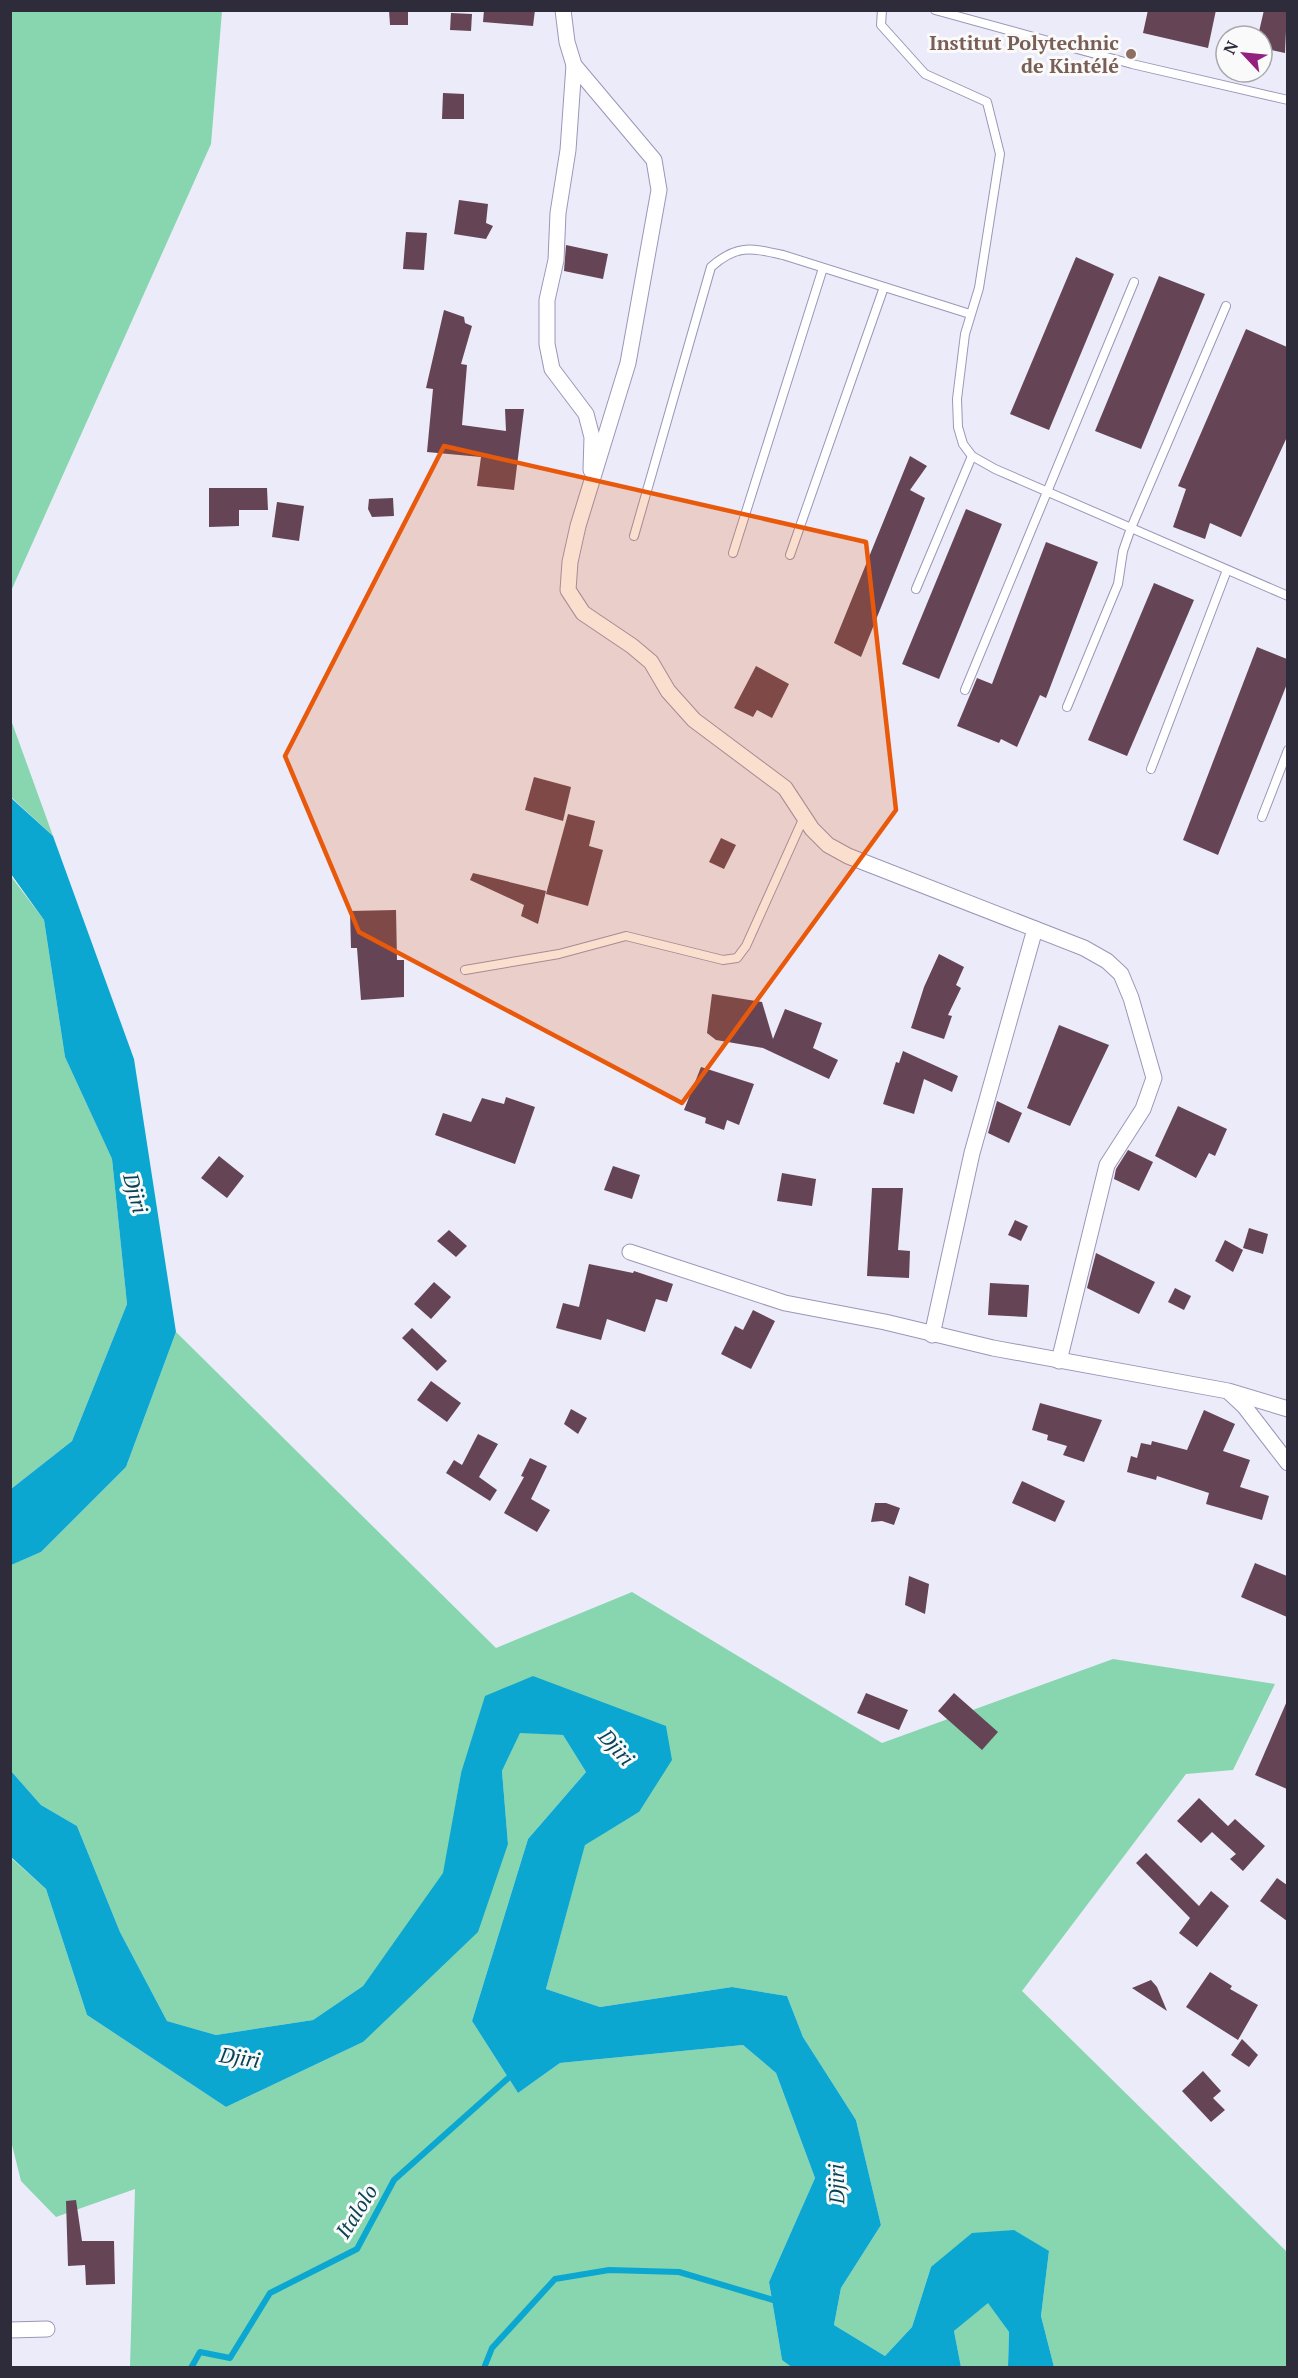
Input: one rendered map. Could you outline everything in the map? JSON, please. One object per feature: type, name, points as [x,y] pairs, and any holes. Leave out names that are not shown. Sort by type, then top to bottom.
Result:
[{"type":"street","points":[[563,10],[567,42],[574,65],[568,150],[558,213],[556,260],[547,300],[547,344],[552,369],[586,414],[592,437],[590,485]]},
{"type":"street","points":[[574,65],[654,160],[659,190],[628,363],[608,436],[590,485],[570,562],[568,590],[583,613],[651,662],[668,691],[694,720],[785,788],[812,829],[828,845],[848,856],[1084,948],[1107,961],[1121,974],[1131,998],[1154,1078],[1143,1109],[1107,1166],[1059,1361]]},
{"type":"street","points":[[932,1335],[972,1153],[1035,929]]},
{"type":"street","points":[[630,1252],[785,1303],[885,1322],[932,1335],[1059,1361],[1228,1391],[1287,1409]]},
{"type":"street","points":[[1228,1391],[1244,1406],[1287,1463]]},
{"type":"street","points":[[10,2330],[47,2329]]},
{"type":"lane","points":[[882,10],[881,25],[925,74],[987,102],[1000,154],[979,288],[965,334],[957,399],[958,427],[963,444],[972,456],[1046,491],[1287,596]]},
{"type":"lane","points":[[935,10],[1132,64],[1287,100]]},
{"type":"lane","points":[[634,536],[711,267],[728,252],[751,248],[970,314]]},
{"type":"lane","points":[[733,553],[823,268]]},
{"type":"lane","points":[[965,690],[1134,282]]},
{"type":"lane","points":[[790,555],[884,287]]},
{"type":"lane","points":[[1067,707],[1118,584],[1123,551],[1131,528],[1226,306]]},
{"type":"lane","points":[[916,589],[972,456]]},
{"type":"lane","points":[[1151,769],[1227,570]]},
{"type":"lane","points":[[1262,817],[1287,750]]},
{"type":"lane","points":[[465,970],[559,954],[627,936],[723,960],[737,958],[747,946],[804,818]]},
{"type":"highlighted area","points":[[444,446],[866,542],[896,810],[682,1103],[359,932],[285,756]]},
{"type":"green space","points":[[11,10],[222,11],[211,144],[11,591]]},
{"type":"green space","points":[[11,720],[53,836],[11,797]]},
{"type":"green space","points":[[10,875],[44,920],[65,1057],[112,1159],[127,1304],[72,1441],[11,1489]]},
{"type":"green space","points":[[176,1332],[496,1648],[632,1592],[882,1743],[1113,1659],[1275,1684],[1233,1770],[1186,1774],[1022,1991],[1287,2252],[1287,2367],[1054,2367],[1041,2316],[1049,2251],[931,2267],[912,2327],[885,2356],[834,2325],[841,2288],[881,2225],[856,2120],[803,2037],[787,1996],[732,1987],[600,2007],[546,1989],[585,1844],[639,1812],[533,1676],[461,1773],[444,1873],[363,1986],[313,2020],[216,2035],[167,2021],[120,1932],[77,1826],[41,1805],[11,1771],[10,1565],[41,1552],[126,1467]]},
{"type":"green space","points":[[520,1732],[563,1735],[586,1772],[528,1839],[472,2021],[518,2093],[560,2063],[743,2045],[776,2073],[815,2178],[769,2282],[782,2360],[793,2367],[130,2367],[135,2189],[56,2217],[21,2181],[11,2141],[10,1857],[46,1889],[87,2015],[226,2107],[363,2042],[508,1844],[502,1771]]},
{"type":"green space","points":[[988,2302],[1009,2332],[1008,2367],[961,2367],[954,2331]]},
{"type":"water","name":"Djiri","points":[[10,797],[53,836],[134,1059],[176,1332],[126,1467],[41,1552],[11,1565],[11,1489],[72,1441],[127,1304],[112,1159],[65,1057],[44,920],[11,874]]},
{"type":"water","name":"Djiri","points":[[533,1676],[666,1726],[672,1760],[639,1812],[585,1845],[546,1989],[600,2007],[732,1987],[787,1996],[803,2037],[856,2120],[881,2225],[841,2288],[834,2325],[885,2356],[912,2327],[931,2267],[972,2233],[1014,2230],[1049,2251],[1041,2316],[1054,2367],[1008,2367],[1009,2332],[988,2303],[954,2331],[961,2367],[793,2368],[782,2360],[769,2282],[815,2178],[776,2073],[743,2045],[560,2063],[518,2093],[472,2021],[528,1839],[586,1772],[563,1735],[520,1733],[502,1771],[508,1844],[478,1932],[363,2042],[226,2107],[87,2015],[46,1889],[11,1857],[11,1771],[41,1805],[77,1826],[120,1932],[167,2021],[216,2035],[313,2020],[363,1986],[443,1873],[461,1773],[485,1696]]},
{"type":"building","points":[[389,10],[408,10],[408,25],[390,25]]},
{"type":"building","points":[[484,10],[535,10],[533,26],[483,22]]},
{"type":"building","points":[[1148,10],[1216,10],[1208,48],[1143,33]]},
{"type":"building","points":[[1264,10],[1287,10],[1285,53],[1274,51],[1274,24],[1261,24]]},
{"type":"building","points":[[451,13],[472,14],[471,31],[450,30]]},
{"type":"building","points":[[443,93],[464,94],[464,119],[442,119]]},
{"type":"building","points":[[459,200],[488,204],[486,223],[493,226],[486,239],[454,234]]},
{"type":"building","points":[[406,232],[427,233],[424,270],[403,269]]},
{"type":"building","points":[[566,245],[608,254],[603,279],[564,271]]},
{"type":"building","points":[[1076,257],[1114,274],[1049,430],[1010,414]]},
{"type":"building","points":[[1159,276],[1205,294],[1141,449],[1095,431]]},
{"type":"building","points":[[444,310],[464,317],[465,323],[472,326],[461,364],[467,365],[462,425],[506,431],[505,409],[524,409],[514,490],[477,486],[481,457],[427,452],[433,389],[426,388]]},
{"type":"building","points":[[1246,329],[1287,347],[1287,437],[1241,537],[1210,523],[1205,539],[1173,527],[1186,489],[1178,486]]},
{"type":"building","points":[[910,456],[927,466],[910,490],[925,498],[861,657],[834,643]]},
{"type":"building","points":[[209,488],[267,488],[268,510],[239,510],[239,526],[209,527]]},
{"type":"building","points":[[393,498],[394,516],[372,517],[368,509],[369,499]]},
{"type":"building","points":[[277,502],[304,506],[299,541],[272,537]]},
{"type":"building","points":[[966,509],[1002,524],[939,679],[902,664]]},
{"type":"building","points":[[1046,542],[1098,562],[1046,698],[1040,695],[1017,747],[1001,739],[999,743],[957,726],[977,678],[992,684]]},
{"type":"building","points":[[1154,583],[1194,600],[1127,756],[1088,740]]},
{"type":"building","points":[[1257,647],[1287,659],[1287,684],[1218,855],[1183,840]]},
{"type":"building","points":[[756,666],[789,684],[772,718],[757,710],[753,717],[734,708]]},
{"type":"building","points":[[534,777],[571,787],[563,821],[525,810]]},
{"type":"building","points":[[568,814],[595,821],[589,846],[603,850],[588,906],[546,894]]},
{"type":"building","points":[[721,838],[736,845],[724,869],[709,862]]},
{"type":"building","points":[[473,873],[546,891],[538,924],[521,916],[524,905],[470,880]]},
{"type":"building","points":[[396,910],[397,960],[404,960],[404,997],[361,1000],[357,948],[351,948],[350,911]]},
{"type":"building","points":[[939,954],[964,967],[956,985],[961,988],[948,1015],[952,1016],[944,1039],[911,1028],[924,987]]},
{"type":"building","points":[[712,994],[762,1002],[773,1039],[785,1009],[822,1023],[813,1048],[838,1060],[829,1079],[763,1048],[716,1040],[707,1033]]},
{"type":"building","points":[[1059,1025],[1109,1045],[1070,1126],[1027,1108]]},
{"type":"building","points":[[903,1051],[958,1076],[952,1092],[924,1079],[914,1114],[883,1104],[896,1062],[899,1063]]},
{"type":"building","points":[[701,1067],[754,1084],[739,1125],[727,1120],[724,1130],[705,1123],[706,1118],[684,1110]]},
{"type":"building","points":[[506,1097],[535,1107],[515,1164],[435,1135],[443,1113],[471,1122],[482,1098],[504,1104]]},
{"type":"building","points":[[997,1101],[1022,1113],[1009,1143],[988,1133]]},
{"type":"building","points":[[1178,1106],[1227,1129],[1215,1156],[1209,1153],[1196,1178],[1155,1156]]},
{"type":"building","points":[[1128,1150],[1153,1162],[1139,1191],[1114,1179],[1116,1169]]},
{"type":"building","points":[[219,1156],[244,1176],[227,1198],[201,1178]]},
{"type":"building","points":[[613,1166],[640,1175],[632,1199],[604,1190]]},
{"type":"building","points":[[782,1173],[816,1179],[812,1206],[777,1201]]},
{"type":"building","points":[[872,1188],[903,1188],[898,1250],[910,1251],[909,1278],[867,1276]]},
{"type":"building","points":[[1015,1220],[1028,1226],[1021,1241],[1008,1235]]},
{"type":"building","points":[[1249,1228],[1268,1234],[1263,1254],[1243,1248]]},
{"type":"building","points":[[449,1230],[467,1246],[456,1257],[437,1241]]},
{"type":"building","points":[[1225,1240],[1243,1250],[1233,1272],[1215,1261]]},
{"type":"building","points":[[1096,1253],[1155,1282],[1139,1314],[1087,1288]]},
{"type":"building","points":[[589,1264],[633,1273],[634,1271],[673,1284],[667,1302],[656,1299],[645,1332],[607,1319],[601,1340],[556,1328],[563,1303],[579,1307]]},
{"type":"building","points":[[434,1282],[451,1297],[431,1319],[414,1304]]},
{"type":"building","points":[[990,1283],[1029,1285],[1027,1317],[988,1315]]},
{"type":"building","points":[[1175,1288],[1191,1296],[1184,1310],[1168,1302]]},
{"type":"building","points":[[753,1310],[775,1321],[751,1369],[721,1354],[735,1326],[743,1330]]},
{"type":"building","points":[[412,1328],[447,1361],[437,1371],[402,1338]]},
{"type":"building","points":[[431,1381],[461,1403],[447,1422],[417,1400]]},
{"type":"building","points":[[1040,1403],[1102,1420],[1084,1462],[1063,1455],[1067,1446],[1047,1440],[1048,1435],[1032,1430]]},
{"type":"building","points":[[571,1409],[587,1418],[578,1434],[564,1424]]},
{"type":"building","points":[[1204,1410],[1235,1424],[1223,1451],[1250,1460],[1240,1487],[1269,1496],[1262,1520],[1206,1504],[1209,1493],[1157,1476],[1156,1480],[1127,1472],[1131,1456],[1137,1458],[1141,1443],[1151,1445],[1152,1441],[1187,1450]]},
{"type":"building","points":[[478,1434],[498,1444],[479,1477],[497,1490],[490,1501],[446,1473],[454,1460],[462,1465]]},
{"type":"building","points":[[530,1458],[547,1466],[531,1499],[550,1510],[537,1532],[504,1513],[524,1477],[521,1476]]},
{"type":"building","points":[[1022,1481],[1065,1501],[1055,1522],[1012,1503]]},
{"type":"building","points":[[875,1503],[886,1503],[900,1508],[894,1525],[882,1521],[871,1522]]},
{"type":"building","points":[[1255,1563],[1287,1576],[1287,1617],[1241,1597]]},
{"type":"building","points":[[909,1576],[929,1584],[925,1614],[905,1605]]},
{"type":"building","points":[[866,1693],[908,1710],[899,1730],[857,1713]]},
{"type":"building","points":[[954,1693],[998,1732],[982,1750],[938,1711]]},
{"type":"building","points":[[1287,1701],[1287,1789],[1255,1775]]},
{"type":"building","points":[[1199,1798],[1228,1826],[1235,1819],[1265,1846],[1243,1871],[1230,1859],[1236,1854],[1212,1832],[1201,1843],[1177,1821]]},
{"type":"building","points":[[1146,1853],[1199,1906],[1211,1891],[1229,1906],[1197,1947],[1179,1933],[1190,1918],[1136,1863]]},
{"type":"building","points":[[1277,1878],[1287,1885],[1287,1921],[1260,1901]]},
{"type":"building","points":[[1210,1972],[1232,1986],[1230,1989],[1258,2005],[1238,2040],[1186,2007]]},
{"type":"building","points":[[1151,1980],[1157,1987],[1167,2011],[1132,1988]]},
{"type":"building","points":[[1242,2039],[1258,2055],[1249,2067],[1231,2055]]},
{"type":"building","points":[[1203,2071],[1221,2091],[1213,2098],[1225,2110],[1211,2122],[1182,2091]]},
{"type":"building","points":[[76,2200],[82,2241],[114,2241],[115,2284],[86,2285],[85,2265],[68,2266],[66,2201]]},
{"type":"waterway","name":"Italolo","points":[[191,2368],[200,2352],[230,2358],[270,2293],[357,2249],[394,2180],[514,2073]]},
{"type":"waterway","points":[[484,2368],[492,2348],[555,2279],[609,2270],[679,2272],[780,2302]]},
{"type":"place","name":"Institut Polytechnic de Kintélé","points":[[1131,54]]}]
